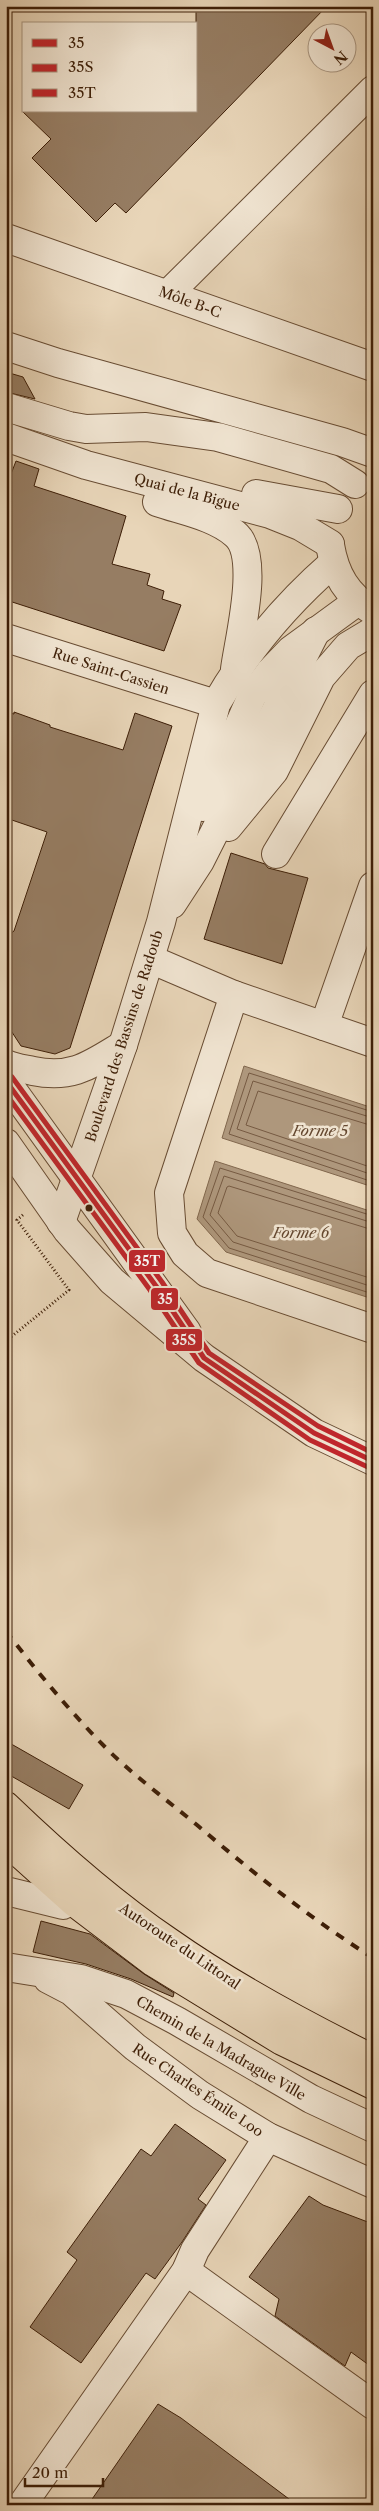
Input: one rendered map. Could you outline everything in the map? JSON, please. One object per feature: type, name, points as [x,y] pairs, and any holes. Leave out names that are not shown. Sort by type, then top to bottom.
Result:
[{"type":"highway","name":"Autoroute du Littoral","points":[[6,1806],[40,1839],[107,1896],[169,1942],[302,2024],[373,2059]]},
{"type":"highway","name":"Autoroute du Littoral","points":[[6,1841],[74,1902],[153,1962],[282,2041],[373,2085]]},
{"type":"street","points":[[168,294],[373,90]]},
{"type":"street","name":"Môle B-C","points":[[6,238],[373,367]]},
{"type":"street","points":[[6,346],[76,368],[342,442],[373,453]]},
{"type":"street","points":[[6,407],[78,428],[146,427],[218,437],[364,479],[338,509],[332,526],[332,554],[343,584],[365,606]]},
{"type":"street","name":"Quai de la Bigue","points":[[6,436],[86,465],[270,514],[300,526],[332,554]]},
{"type":"street","name":"Quai de la Bigue","points":[[40,448],[100,459],[288,501],[338,509]]},
{"type":"street","points":[[86,465],[115,489],[213,520],[236,535],[246,550],[248,583],[234,672]]},
{"type":"street","name":"Boulevard des Bassins de Radoub","points":[[61,1222],[78,1179],[150,959],[216,704],[234,672],[256,643],[332,554]]},
{"type":"street","name":"Boulevard des Bassins de Radoub","points":[[200,861],[200,824],[204,804],[252,696],[291,650],[316,631],[365,606]]},
{"type":"street","name":"Boulevard des Bassins de Radoub","points":[[161,922],[200,861],[316,631]]},
{"type":"street","name":"Boulevard des Bassins de Radoub","points":[[294,675],[373,631]]},
{"type":"street","name":"Rue Saint-Cassien","points":[[6,638],[216,704]]},
{"type":"street","name":"Boulevard des Bassins de Radoub","points":[[200,861],[274,771],[321,677],[348,646]]},
{"type":"street","points":[[276,854],[373,694]]},
{"type":"street","points":[[324,1026],[373,886]]},
{"type":"street","points":[[150,959],[234,995],[373,1044]]},
{"type":"street","points":[[234,995],[169,1193],[172,1233],[185,1254],[207,1273],[373,1329]]},
{"type":"street","points":[[6,1064],[37,1072],[74,1072],[123,1045]]},
{"type":"street","points":[[6,1081],[78,1179],[204,1358]]},
{"type":"street","points":[[6,1143],[61,1222],[112,1281],[204,1358],[314,1433],[373,1461]]},
{"type":"street","points":[[6,1890],[63,1905]]},
{"type":"street","name":"Chemin de la Madrague Ville","points":[[6,1967],[81,1979],[126,1994],[178,2021],[311,2099],[373,2128]]},
{"type":"street","name":"Rue Charles Émile Loo","points":[[38,1973],[72,1991],[135,2047],[200,2095],[268,2137],[373,2184]]},
{"type":"street","points":[[22,2505],[186,2271],[195,2250],[268,2137]]},
{"type":"street","points":[[186,2271],[373,2405]]},
{"type":"path","points":[[6,1341],[69,1290],[17,1220]]},
{"type":"water","name":"Forme 5","points":[[244,1066],[373,1108],[373,1187],[222,1138]]},
{"type":"water","name":"Forme 6","points":[[215,1161],[373,1212],[373,1299],[226,1252],[197,1219]]},
{"type":"building","points":[[196,6],[327,6],[311,22],[306,22],[306,28],[126,213],[115,203],[96,222],[32,158],[51,139],[23,112],[198,112],[198,22],[196,22]]},
{"type":"building","points":[[6,372],[23,377],[35,399],[6,392]]},
{"type":"building","points":[[16,461],[39,469],[34,486],[126,516],[112,564],[150,574],[147,585],[164,591],[162,599],[181,605],[164,651],[6,600],[6,487]]},
{"type":"building","points":[[6,712],[14,714],[14,712],[50,725],[50,727],[123,750],[135,713],[172,726],[70,1048],[55,1054],[21,1046],[6,1023],[6,937],[14,931],[47,832],[6,818]]},
{"type":"building","points":[[231,853],[265,864],[268,868],[308,878],[282,964],[204,939]]},
{"type":"building","points":[[6,1741],[83,1785],[69,1809],[6,1773]]},
{"type":"building","points":[[41,1921],[90,1934],[144,1974],[174,1993],[173,1997],[131,1979],[86,1964],[33,1952]]},
{"type":"building","points":[[175,2124],[226,2160],[198,2199],[206,2205],[182,2242],[155,2279],[146,2273],[81,2363],[30,2327],[77,2260],[67,2252],[141,2149],[151,2156]]},
{"type":"building","points":[[309,2196],[323,2205],[373,2224],[373,2368],[351,2352],[345,2366],[275,2316],[279,2299],[249,2277]]},
{"type":"building","points":[[158,2404],[181,2418],[297,2505],[88,2505]]},
{"type":"railway","points":[[6,1631],[69,1708],[120,1762],[282,1895],[373,1958]]},
{"type":"transit line","name":"35T","points":[[12,1077],[162,1282],[209,1353],[318,1426],[373,1453]]},
{"type":"transit line","name":"35","points":[[6,1081],[156,1286],[204,1358],[314,1433],[373,1461]]},
{"type":"transit line","name":"35S","points":[[6,1094],[150,1290],[199,1363],[310,1440],[370,1468]]}]
